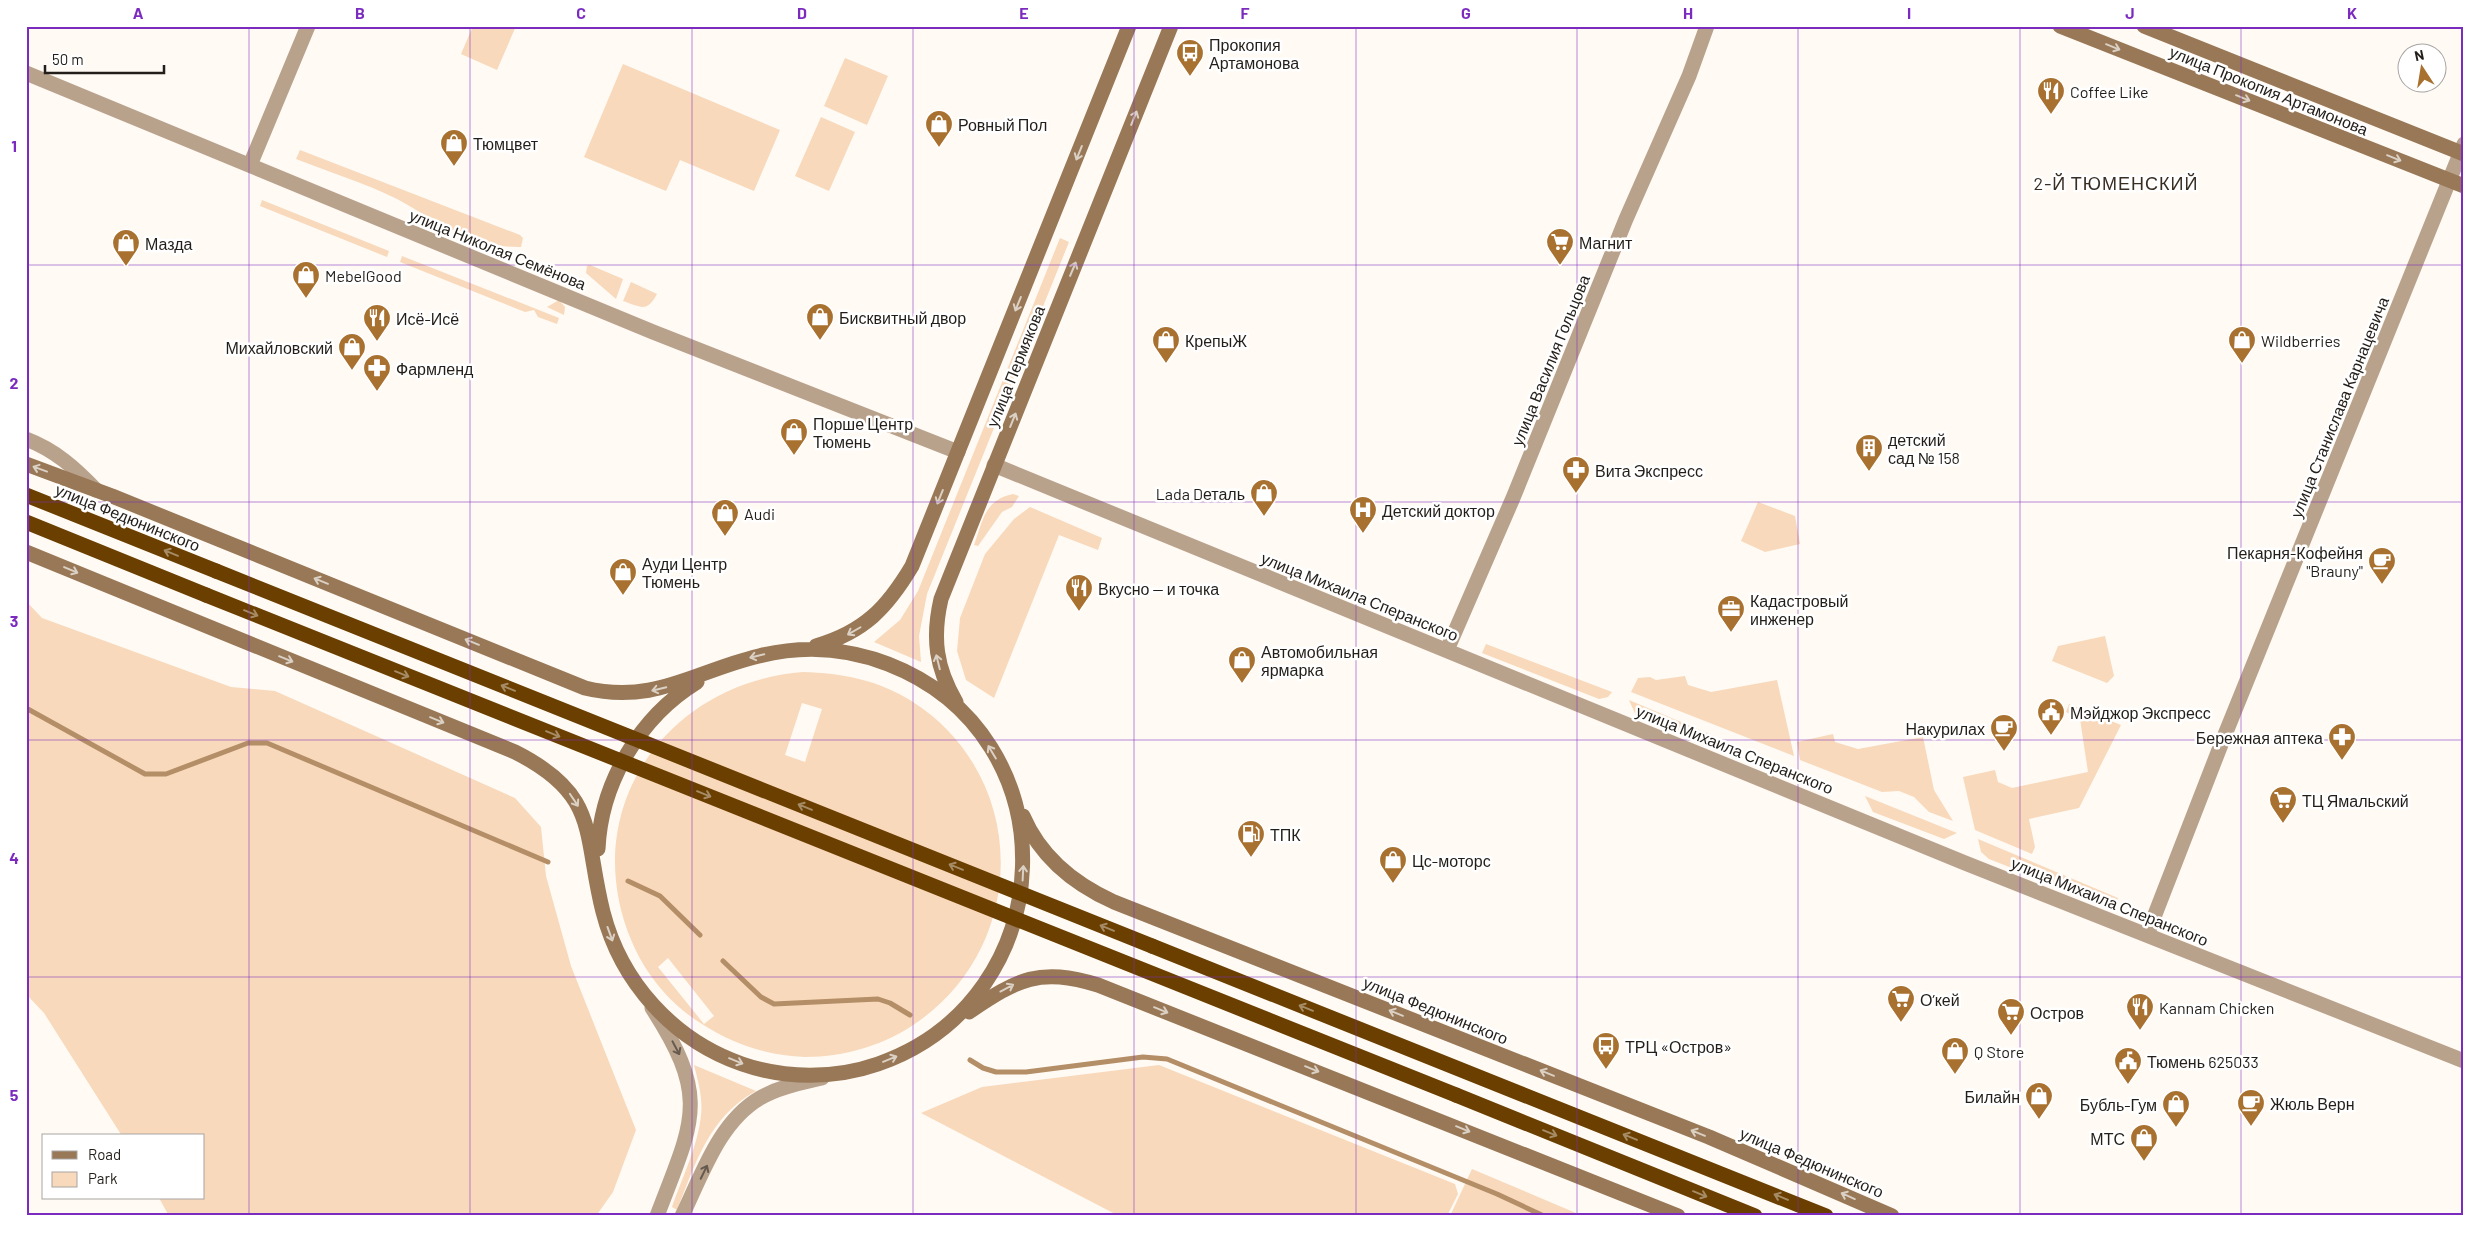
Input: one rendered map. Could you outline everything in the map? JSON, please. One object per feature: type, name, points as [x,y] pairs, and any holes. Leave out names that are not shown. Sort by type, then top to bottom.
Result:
[{"type":"highway","name":"улица Федюнинского","points":[[26,495],[1826,1216]]},
{"type":"highway","points":[[26,522],[1755,1216]]},
{"type":"main road","name":"улица Пермякова","points":[[794,650],[834,641],[866,624],[889,600],[912,566],[1130,26]]},
{"type":"main road","name":"улица Пермякова","points":[[969,720],[947,687],[940,670],[936,655],[936,619],[948,579],[1171,26]]},
{"type":"main road","name":"улица Прокопия Артамонова","points":[[2060,26],[2464,186]]},
{"type":"main road","name":"улица Прокопия Артамонова","points":[[2144,26],[2463,151]]},
{"type":"main road","points":[[26,464],[96,490],[585,688],[606,693],[642,693],[757,656],[794,650],[842,652],[890,664],[932,688],[969,720],[993,751],[1010,787],[1021,826],[1024,857],[1022,889],[1016,921],[1004,951],[989,979],[956,1018],[937,1034]]},
{"type":"main road","points":[[26,552],[515,752],[535,762],[555,776],[568,790],[583,815],[593,848],[606,924],[617,952],[641,992],[676,1028],[697,1043],[735,1061],[768,1071],[793,1074],[844,1073],[892,1059],[937,1034],[1014,984],[1045,976],[1075,978],[1107,988],[1678,1216]]},
{"type":"main road","points":[[598,886],[598,840],[602,817],[614,779],[623,761],[645,727],[659,712],[690,686],[722,668]]},
{"type":"main road","name":"улица Федюнинского","points":[[1010,787],[1026,823],[1047,855],[1072,880],[1100,896],[1709,1137],[1892,1216]]},
{"type":"street","points":[[250,164],[308,26]]},
{"type":"street","name":"улица Василия Гольцова","points":[[1447,650],[1513,498],[1626,219],[1689,76],[1707,26]]},
{"type":"street","name":"улица Николая Семёнова","points":[[26,73],[653,332],[958,452]]},
{"type":"street","name":"улица Станислава Карнацевича","points":[[2147,935],[2222,742],[2449,180],[2463,151]]},
{"type":"street","points":[[26,439],[54,452],[73,466],[96,490]]},
{"type":"street","name":"улица Михаила Сперанского","points":[[994,465],[1965,863],[2464,1061]]},
{"type":"street","points":[[641,992],[679,1054],[691,1093],[688,1134],[657,1216]]},
{"type":"street","points":[[682,1216],[718,1142],[730,1124],[747,1108],[777,1090],[844,1073]]},
{"type":"green space","points":[[473,26],[516,26],[497,70],[461,54]]},
{"type":"green space","points":[[845,58],[888,76],[867,125],[824,106]]},
{"type":"green space","points":[[623,64],[780,130],[754,191],[680,160],[666,191],[584,157]]},
{"type":"green space","points":[[821,117],[855,132],[829,191],[795,176]]},
{"type":"green space","points":[[300,150],[520,235],[523,238],[521,247],[487,243],[456,232],[385,193],[296,159]]},
{"type":"green space","points":[[262,200],[389,251],[387,257],[260,206]]},
{"type":"green space","points":[[1060,238],[1069,242],[927,594],[919,636],[921,662],[874,642],[900,620],[918,591]]},
{"type":"green space","points":[[402,256],[559,318],[557,324],[538,317],[534,310],[525,312],[400,262]]},
{"type":"green space","points":[[590,265],[623,279],[616,299],[586,273],[587,266]]},
{"type":"green space","points":[[631,282],[657,294],[650,304],[643,307],[623,301]]},
{"type":"green space","points":[[559,300],[565,307],[564,315],[547,307]]},
{"type":"green space","points":[[1013,494],[1019,496],[1012,507],[1002,512],[978,546],[974,545],[990,506],[1003,497]]},
{"type":"green space","points":[[1758,502],[1795,516],[1800,544],[1765,552],[1741,541]]},
{"type":"green space","points":[[1030,507],[1102,538],[1098,550],[1059,535],[994,698],[966,680],[957,651],[960,618],[985,554],[1014,519]]},
{"type":"green space","points":[[26,601],[42,618],[231,687],[275,691],[515,798],[541,827],[546,876],[571,966],[636,1130],[613,1192],[596,1216],[169,1216],[160,1200],[205,1200],[205,1134],[121,1134],[44,1013],[26,994]]},
{"type":"green space","points":[[2105,636],[2114,676],[2107,683],[2052,661],[2058,646]]},
{"type":"green space","points":[[1486,644],[1612,692],[1608,697],[1599,699],[1482,653]]},
{"type":"green space","points":[[803,672],[832,674],[874,683],[900,694],[913,702],[951,734],[978,772],[995,815],[1001,860],[996,905],[981,948],[955,988],[919,1021],[893,1037],[865,1048],[835,1055],[805,1057],[778,1054],[738,1043],[714,1031],[680,1008],[644,966],[632,942],[618,893],[616,846],[625,802],[645,762],[673,728],[710,700],[754,681]],"holes":[[[802,703],[822,709],[805,762],[785,755]],[[668,958],[714,1016],[704,1024],[658,967]]]},
{"type":"green space","points":[[1685,676],[1688,685],[1711,692],[1777,680],[1794,756],[1631,692],[1638,678],[1650,677],[1656,680]]},
{"type":"green space","points":[[1629,700],[1714,736],[1694,739],[1637,718]]},
{"type":"green space","points":[[2069,704],[2121,725],[2079,808],[2029,819],[2035,847],[2032,854],[1975,830],[1963,777],[1995,770],[1998,782],[2012,788],[2088,772],[2080,719],[2066,712]]},
{"type":"green space","points":[[1833,734],[1835,742],[1858,749],[1923,737],[1934,790],[1953,821],[1929,812],[1914,797],[1899,791],[1882,792],[1800,760],[1797,742]]},
{"type":"green space","points":[[1865,796],[1957,833],[1944,839],[1873,812]]},
{"type":"green space","points":[[1978,839],[2118,898],[2115,909],[1989,859],[1981,852]]},
{"type":"green space","points":[[694,1065],[756,1091],[726,1114],[715,1127],[698,1158],[677,1210],[672,1207],[693,1150],[701,1115],[701,1096]]},
{"type":"green space","points":[[1159,1065],[1455,1184],[1458,1194],[1447,1216],[1119,1216],[921,1113],[982,1087]]},
{"type":"green space","points":[[1472,1169],[1583,1216],[1450,1216]]},
{"type":"waterway","points":[[26,708],[145,774],[166,774],[248,743],[267,743],[548,862]]},
{"type":"waterway","points":[[628,881],[660,896],[700,935]]},
{"type":"waterway","points":[[723,961],[761,997],[774,1004],[878,999],[890,1003],[910,1015]]},
{"type":"waterway","points":[[970,1060],[983,1068],[996,1072],[1026,1072],[1143,1057],[1167,1059],[1497,1194],[1544,1216]]},
{"type":"place","name":"Прокопия Артамонова","points":[[1190,77]]},
{"type":"place","name":"Coffee Like","points":[[2051,115]]},
{"type":"place","name":"Ровный Пол","points":[[939,148]]},
{"type":"place","name":"Тюмцвет","points":[[454,167]]},
{"type":"place","name":"Магнит","points":[[1560,266]]},
{"type":"place","name":"Мазда","points":[[126,267]]},
{"type":"place","name":"MebelGood","points":[[306,299]]},
{"type":"place","name":"Бисквитный двор","points":[[820,341]]},
{"type":"place","name":"Исё-Исё","points":[[377,342]]},
{"type":"place","name":"КрепыЖ","points":[[1166,364]]},
{"type":"place","name":"Wildberries","points":[[2242,364]]},
{"type":"place","name":"Михайловский","points":[[352,371]]},
{"type":"place","name":"Фармленд","points":[[377,392]]},
{"type":"place","name":"Порше Центр Тюмень","points":[[794,456]]},
{"type":"place","name":"детский сад № 158","points":[[1869,472]]},
{"type":"place","name":"Вита Экспресс","points":[[1576,494]]},
{"type":"place","name":"Lada Dеталь","points":[[1264,517]]},
{"type":"place","name":"Детский доктор","points":[[1363,534]]},
{"type":"place","name":"Audi","points":[[725,537]]},
{"type":"place","name":"Пекарня-Кофейня \"Brauny\"","points":[[2382,585]]},
{"type":"place","name":"Ауди Центр Тюмень","points":[[623,596]]},
{"type":"place","name":"Вкусно — и точка","points":[[1079,612]]},
{"type":"place","name":"Кадастровый инженер","points":[[1731,633]]},
{"type":"place","name":"Автомобильная ярмарка","points":[[1242,684]]},
{"type":"place","name":"Мэйджор Экспресс","points":[[2051,736]]},
{"type":"place","name":"Накурилах","points":[[2004,752]]},
{"type":"place","name":"Бережная аптека","points":[[2342,761]]},
{"type":"place","name":"ТЦ Ямальский","points":[[2283,824]]},
{"type":"place","name":"ТПК","points":[[1251,858]]},
{"type":"place","name":"Цс-моторс","points":[[1393,884]]},
{"type":"place","name":"О’кей","points":[[1901,1023]]},
{"type":"place","name":"Kannam Chicken","points":[[2140,1031]]},
{"type":"place","name":"Остров","points":[[2011,1036]]},
{"type":"place","name":"ТРЦ «Остров»","points":[[1606,1070]]},
{"type":"place","name":"Q Store","points":[[1955,1075]]},
{"type":"place","name":"Тюмень 625033","points":[[2128,1085]]},
{"type":"place","name":"Билайн","points":[[2039,1120]]},
{"type":"place","name":"Жюль Верн","points":[[2251,1127]]},
{"type":"place","name":"Бубль-Гум","points":[[2176,1128]]},
{"type":"place","name":"МТС","points":[[2144,1162]]},
{"type":"district","name":"2-Й ТЮМЕНСКИЙ","points":[[2116,183]]}]
